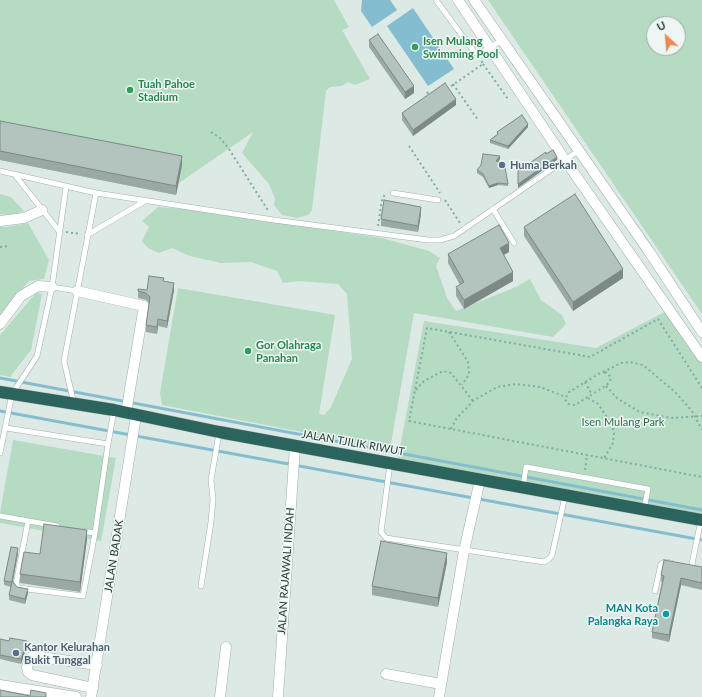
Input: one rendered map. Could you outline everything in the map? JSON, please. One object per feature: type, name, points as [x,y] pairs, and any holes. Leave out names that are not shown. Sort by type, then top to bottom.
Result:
[{"type":"highway","name":"JALAN TJILIK RIWUT","points":[[6,393],[114,410],[131,415],[219,432],[702,520]]},
{"type":"street","points":[[458,0],[565,160],[702,357]]},
{"type":"street","points":[[474,0],[648,250],[702,332]]},
{"type":"street","points":[[0,221],[24,218],[42,210]]},
{"type":"street","points":[[0,324],[21,296],[38,286],[52,287]]},
{"type":"street","name":"JALAN BADAK","points":[[77,291],[144,306],[129,398],[131,415],[92,692]]},
{"type":"street","name":"JALAN RAJAWALI INDAH","points":[[278,697],[295,446]]},
{"type":"street","points":[[439,697],[464,551],[480,480]]},
{"type":"street","points":[[220,697],[226,647]]},
{"type":"street","points":[[92,692],[32,675],[28,672],[27,667],[31,657],[34,656],[97,665]]},
{"type":"street","points":[[386,674],[441,684]]},
{"type":"street","points":[[0,685],[76,697]]},
{"type":"lane","points":[[436,0],[477,54],[502,40]]},
{"type":"lane","points":[[0,171],[66,187],[146,201],[377,234],[440,240],[454,236],[464,230],[578,151]]},
{"type":"lane","points":[[15,175],[59,230]]},
{"type":"lane","points":[[0,453],[6,428],[6,393],[37,356],[52,287],[66,187]]},
{"type":"lane","points":[[74,404],[64,361],[96,193]]},
{"type":"lane","points":[[393,194],[438,200]]},
{"type":"lane","points":[[87,235],[146,201]]},
{"type":"lane","points":[[493,209],[514,243]]},
{"type":"lane","points":[[52,287],[77,291]]},
{"type":"lane","points":[[28,521],[16,584],[19,588],[83,596],[95,533],[114,410]]},
{"type":"lane","points":[[6,428],[108,444]]},
{"type":"lane","points":[[201,586],[214,499],[211,480],[219,432]]},
{"type":"lane","points":[[390,463],[381,532],[383,536],[464,551],[540,562],[547,561],[552,555],[565,495]]},
{"type":"lane","points":[[523,487],[526,467],[583,477],[648,489],[644,509]]},
{"type":"lane","points":[[0,516],[65,528]]},
{"type":"lane","points":[[693,568],[702,520]]},
{"type":"lane","points":[[72,529],[95,533]]},
{"type":"lane","points":[[655,591],[661,564],[665,562],[679,565]]},
{"type":"lane","points":[[686,566],[702,571]]},
{"type":"path","points":[[477,54],[508,99]]},
{"type":"path","points":[[443,92],[483,64]]},
{"type":"path","points":[[454,84],[478,120]]},
{"type":"path","points":[[427,92],[432,99]]},
{"type":"path","points":[[211,132],[220,138],[229,149],[274,220]]},
{"type":"path","points":[[410,146],[464,230]]},
{"type":"path","points":[[377,234],[382,199],[387,193],[393,194]]},
{"type":"path","points":[[59,230],[87,235]]},
{"type":"path","points":[[0,248],[10,246]]},
{"type":"path","points":[[702,388],[658,319],[590,358],[427,328],[409,420],[702,477]]},
{"type":"path","points":[[449,332],[468,362],[469,374],[462,385]]},
{"type":"path","points":[[603,372],[608,373],[611,379],[606,386],[588,398],[572,406],[566,402],[568,392],[603,372],[621,363],[630,362],[643,365],[675,392],[695,418],[702,430]]},
{"type":"path","points":[[415,391],[424,381],[443,371],[451,373],[462,385],[473,401]]},
{"type":"path","points":[[585,382],[592,395]]},
{"type":"path","points":[[451,429],[456,419],[473,401],[497,387],[516,384],[540,387],[566,397]]},
{"type":"path","points":[[606,386],[623,403],[640,412],[671,418],[695,418],[702,416]]},
{"type":"path","points":[[588,398],[598,404],[612,425],[614,433],[613,443],[603,458]]},
{"type":"path","points":[[583,477],[587,455]]},
{"type":"green space","name":"Tuah Pahoe Stadium","points":[[0,0],[334,0],[349,27],[342,30],[370,79],[355,85],[348,82],[342,86],[330,87],[326,91],[312,210],[308,215],[297,218],[282,215],[274,205],[275,199],[269,184],[242,153],[253,132],[179,183],[176,195],[0,160]]},
{"type":"green space","points":[[488,0],[702,0],[702,314]]},
{"type":"green space","points":[[0,194],[11,197],[24,211],[11,215],[0,214]]},
{"type":"green space","points":[[158,207],[184,209],[382,238],[429,251],[440,258],[436,266],[447,298],[456,311],[516,287],[530,279],[541,300],[562,315],[566,324],[553,337],[414,313],[390,449],[162,405],[160,393],[178,288],[335,315],[319,414],[324,415],[331,407],[352,359],[347,294],[338,284],[298,281],[283,283],[277,271],[251,262],[221,263],[190,256],[172,248],[159,253],[148,248],[142,241],[149,227],[142,221]]},
{"type":"green space","points":[[28,223],[49,260],[44,279],[29,281],[0,315],[0,227]]},
{"type":"green space","points":[[36,293],[42,294],[31,350],[10,377],[0,375],[0,335]]},
{"type":"green space","name":"Isen Mulang Park","points":[[672,308],[702,350],[702,517],[398,458],[424,321],[596,348]]},
{"type":"green space","points":[[13,440],[116,458],[101,541],[0,523],[0,513]]},
{"type":"water","points":[[362,0],[390,0],[397,10],[372,27],[361,11]]},
{"type":"water","points":[[413,8],[454,69],[428,86],[387,26]]},
{"type":"building","points":[[378,34],[414,86],[405,92],[369,40]]},
{"type":"building","points":[[445,83],[456,99],[413,130],[402,113]]},
{"type":"building","points":[[522,115],[528,124],[508,146],[490,140],[498,134],[497,132]]},
{"type":"building","points":[[0,121],[182,156],[176,186],[0,151]]},
{"type":"building","points":[[553,150],[557,157],[518,184],[518,163],[528,164],[546,152],[546,154]]},
{"type":"building","points":[[483,154],[500,156],[496,161],[504,162],[508,184],[498,183],[489,186],[483,174],[477,170],[481,165]]},
{"type":"building","points":[[575,194],[623,269],[573,302],[524,227]]},
{"type":"building","points":[[384,200],[421,207],[418,226],[381,219]]},
{"type":"building","points":[[499,225],[509,243],[500,248],[513,272],[464,300],[456,287],[464,282],[448,254]]},
{"type":"building","points":[[149,276],[164,278],[163,281],[174,283],[167,321],[158,319],[157,327],[146,325],[150,297],[146,293],[138,291],[138,289],[147,290]]},
{"type":"building","points":[[44,524],[87,530],[80,582],[20,574],[24,552],[40,554]]},
{"type":"building","points":[[381,541],[447,553],[438,598],[372,586]]},
{"type":"building","points":[[11,547],[18,548],[12,581],[17,587],[28,589],[25,599],[9,595],[12,582],[4,581]]},
{"type":"building","name":"MAN Kota Palangka Raya","points":[[664,560],[702,567],[702,583],[681,578],[669,635],[652,632],[664,576],[661,575]]},
{"type":"building","points":[[10,638],[27,641],[21,659],[0,655],[0,639],[9,641]]},
{"type":"building","points":[[0,690],[30,696],[31,690],[46,693],[46,697],[0,697]]},
{"type":"waterway","points":[[0,378],[702,510]]},
{"type":"waterway","points":[[0,411],[702,540]]},
{"type":"place","name":"Isen Mulang Swimming Pool","points":[[415,47]]},
{"type":"place","name":"Tuah Pahoe Stadium","points":[[130,90]]},
{"type":"place","name":"Huma Berkah","points":[[502,165]]},
{"type":"place","name":"Gor Olahraga Panahan","points":[[248,351]]},
{"type":"place","name":"MAN Kota Palangka Raya","points":[[666,614]]},
{"type":"place","name":"Kantor Kelurahan Bukit Tunggal","points":[[16,653]]}]
